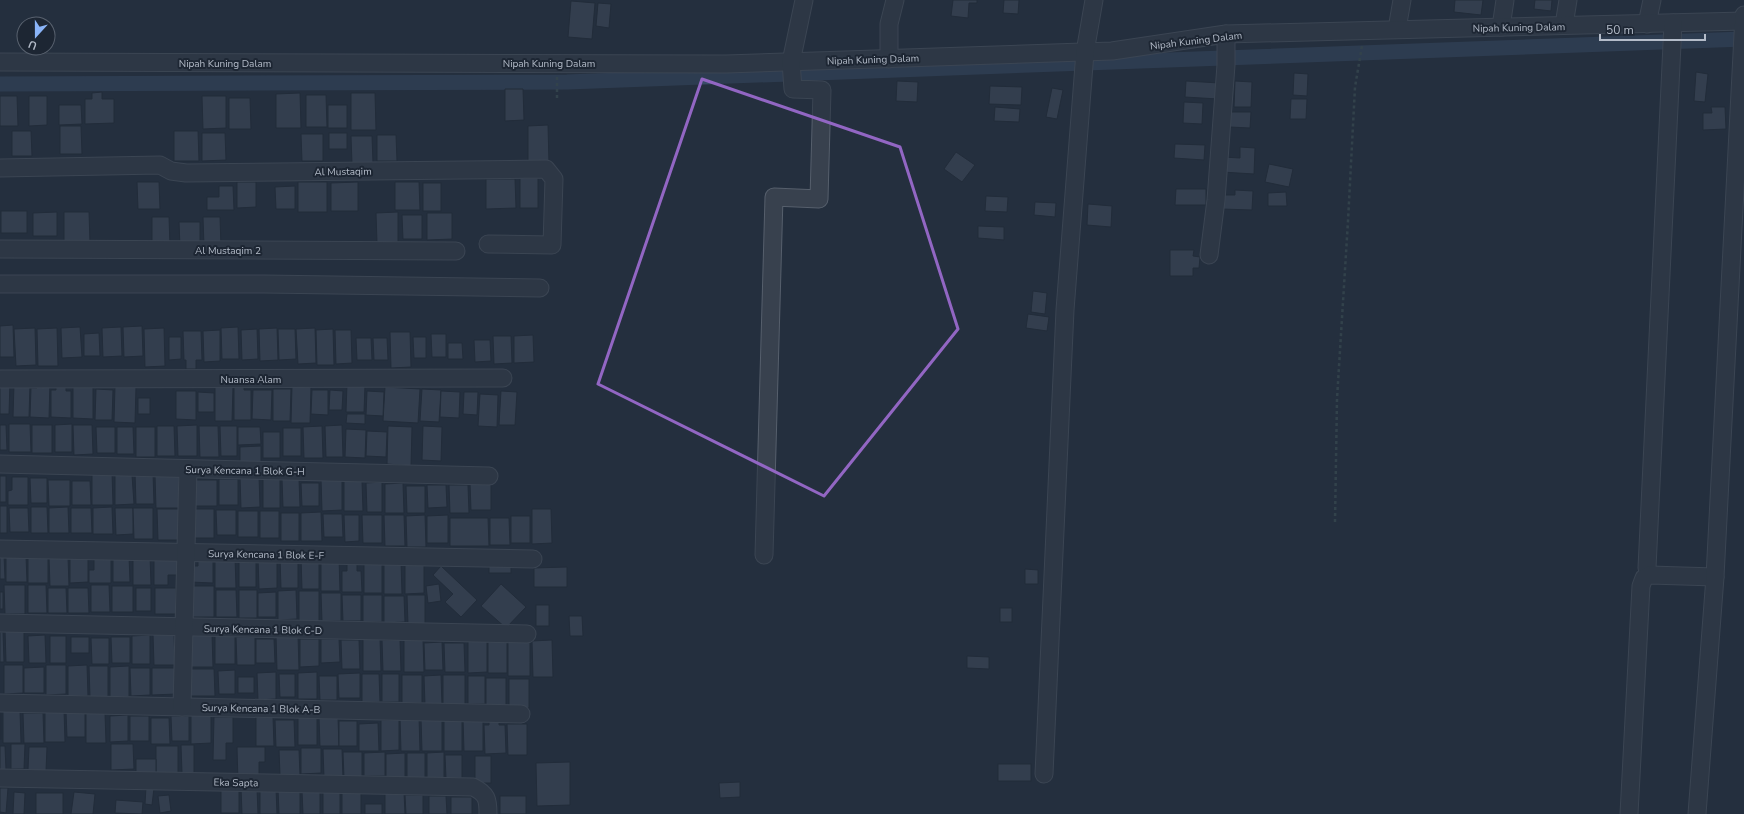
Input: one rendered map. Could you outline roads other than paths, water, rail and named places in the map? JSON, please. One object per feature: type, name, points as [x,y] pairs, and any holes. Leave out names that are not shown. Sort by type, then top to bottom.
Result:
[{"type":"street","points":[[764,555],[774,197],[819,199],[822,90],[793,89],[792,64],[804,0]]},
{"type":"street","points":[[889,59],[889,24],[895,0]]},
{"type":"street","points":[[1044,774],[1065,310],[1084,59],[1094,0]]},
{"type":"street","points":[[1397,29],[1402,0]]},
{"type":"street","points":[[1501,27],[1504,0]]},
{"type":"street","points":[[1564,25],[1568,0]]},
{"type":"street","points":[[1647,24],[1652,0]]},
{"type":"street","points":[[1696,814],[1715,577],[1744,21]]},
{"type":"street","name":"Nipah Kuning Dalam","points":[[0,62],[792,64],[889,59],[1084,59],[1112,51],[1226,49],[1397,29],[1744,21]]},
{"type":"street","points":[[1647,568],[1673,23]]},
{"type":"street","points":[[1209,255],[1216,200],[1226,49]]},
{"type":"street","name":"Al Mustaqim","points":[[0,168],[160,165],[171,171],[186,173],[546,169],[554,179],[552,245],[488,244]]},
{"type":"street","name":"Al Mustaqim 2","points":[[0,249],[456,251]]},
{"type":"street","points":[[0,284],[264,284],[540,288]]},
{"type":"street","name":"Nuansa Alam","points":[[0,379],[503,378]]},
{"type":"street","name":"Surya Kencana 1 Blok G-H","points":[[0,464],[489,476]]},
{"type":"street","points":[[182,707],[188,469]]},
{"type":"street","name":"Surya Kencana 1 Blok E-F","points":[[0,549],[532,559]]},
{"type":"street","points":[[1629,814],[1641,586],[1644,578],[1650,575],[1715,577]]},
{"type":"street","name":"Surya Kencana 1 Blok C-D","points":[[0,623],[527,634]]},
{"type":"street","name":"Surya Kencana 1 Blok A-B","points":[[0,702],[521,714]]},
{"type":"street","name":"Eka Sapta","points":[[0,778],[473,787],[480,790],[488,801],[488,814]]},
{"type":"waterway","points":[[0,84],[567,82],[1744,39]]}]
